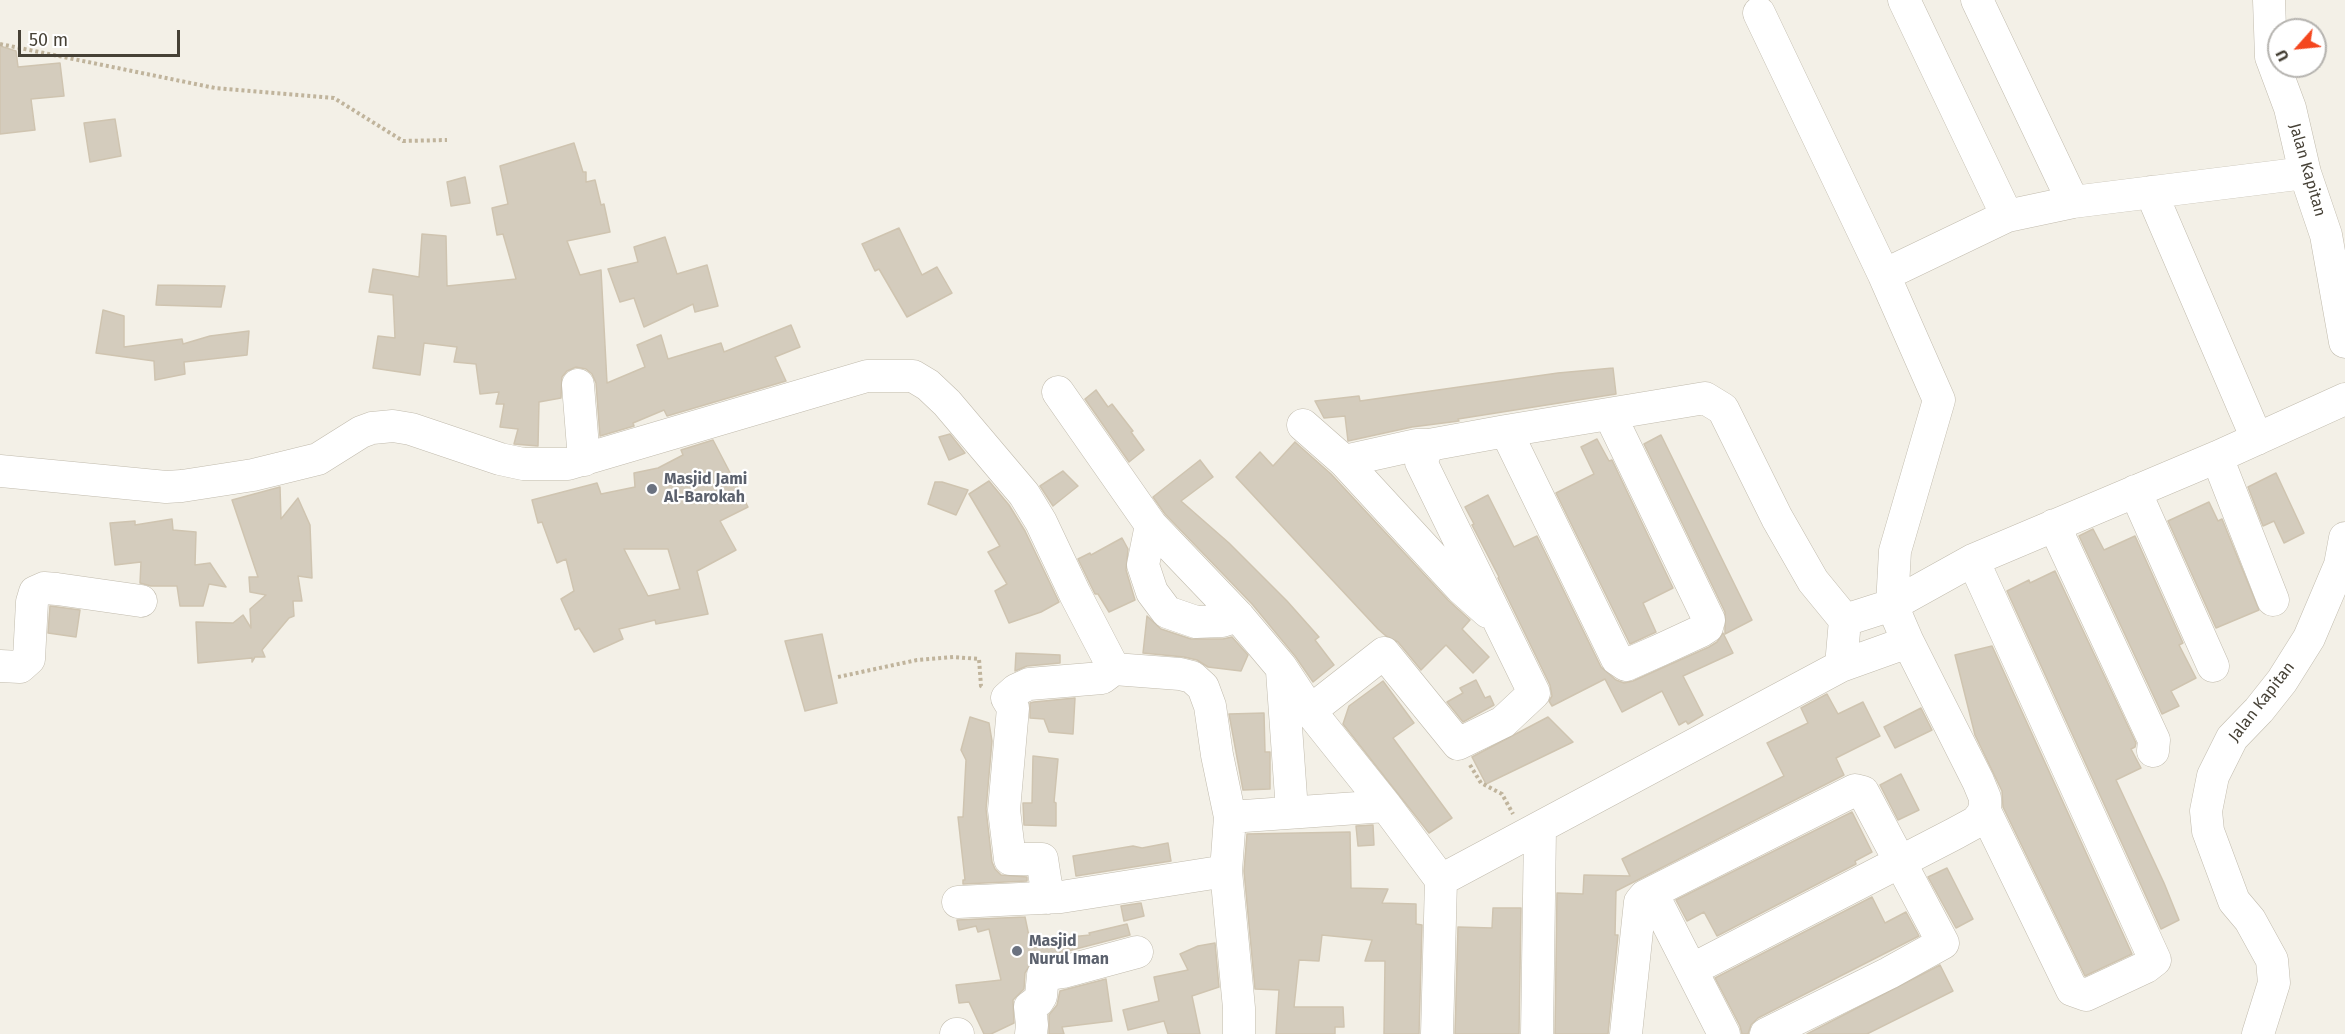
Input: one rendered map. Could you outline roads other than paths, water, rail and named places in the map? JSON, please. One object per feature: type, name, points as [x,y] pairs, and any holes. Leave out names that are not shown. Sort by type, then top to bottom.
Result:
[{"type":"street","points":[[1904,0],[2007,216]]},
{"type":"street","points":[[1977,0],[2073,202]]},
{"type":"street","name":"Jalan Kapitan","points":[[2269,0],[2271,57],[2290,108],[2305,173],[2326,235],[2345,342]]},
{"type":"street","points":[[1693,969],[1977,822],[1984,809],[1985,798],[1892,605],[1895,550],[1939,400],[1884,275],[1759,13]]},
{"type":"street","points":[[1884,275],[2007,216],[2073,202],[2305,173]]},
{"type":"street","points":[[2151,192],[2257,439]]},
{"type":"street","points":[[0,471],[166,488],[253,475],[318,459],[361,432],[372,428],[393,426],[411,429],[500,459],[523,464],[567,464],[867,376],[913,376],[928,385],[947,403],[1024,494],[1041,522],[1114,669]]},
{"type":"street","points":[[578,385],[584,460]]},
{"type":"street","points":[[1058,392],[1151,525],[1238,616],[1281,667],[1310,711],[1386,806],[1441,880],[1437,1034]]},
{"type":"street","points":[[1344,461],[1416,445],[1429,445],[1705,398],[1723,409],[1777,518],[1813,581],[1845,620],[1841,666]]},
{"type":"street","points":[[1845,620],[1892,605],[1973,560],[2217,457],[2345,399]]},
{"type":"street","points":[[1506,431],[1617,659],[1626,665],[1701,631],[1707,627],[1709,620],[1610,415]]},
{"type":"street","points":[[1303,424],[1344,461],[1461,588],[1500,622]]},
{"type":"street","points":[[1310,711],[1384,653],[1458,744],[1503,722],[1534,693],[1421,462],[1429,445]]},
{"type":"street","points":[[2217,457],[2273,600]]},
{"type":"street","points":[[2135,491],[2213,666]]},
{"type":"street","points":[[1151,525],[1143,565],[1152,592],[1167,612],[1196,622],[1222,621],[1238,616]]},
{"type":"street","points":[[2054,525],[2154,740],[2153,751]]},
{"type":"street","name":"Jalan Kapitan","points":[[2258,1034],[2274,983],[2272,960],[2250,920],[2234,901],[2208,831],[2206,811],[2213,776],[2232,738],[2259,710],[2282,681],[2309,638],[2340,565],[2345,538]]},
{"type":"street","points":[[1973,560],[2155,960],[2146,968],[2086,996],[2072,990],[1984,809]]},
{"type":"street","points":[[0,666],[20,667],[29,659],[34,592],[44,588],[57,589],[141,601]]},
{"type":"street","points":[[1441,880],[1841,666],[1908,642]]},
{"type":"street","points":[[1281,667],[1292,811]]},
{"type":"street","points":[[1048,898],[1042,859],[1010,859],[1004,810],[1013,708],[1007,698],[1016,690],[1029,684],[1102,678],[1114,669],[1169,672],[1192,677],[1203,687],[1210,706],[1230,817],[1226,871],[1239,1008],[1239,1034]]},
{"type":"street","points":[[1626,1034],[1641,902],[1645,896],[1855,790],[1863,792],[1942,943],[1888,973],[1766,1034]]},
{"type":"street","points":[[1230,817],[1386,806]]},
{"type":"street","points":[[1537,1034],[1540,829]]},
{"type":"street","points":[[958,902],[1048,898],[1226,871]]},
{"type":"street","points":[[1652,893],[1693,969],[1724,1034]]},
{"type":"street","points":[[1031,1034],[1030,1007],[1041,996],[1043,975],[1063,972],[1137,952]]},
{"type":"place","name":"Masjid Jami Al-Barokah","points":[[652,489]]},
{"type":"place","name":"Masjid Nurul Iman","points":[[1017,951]]}]
